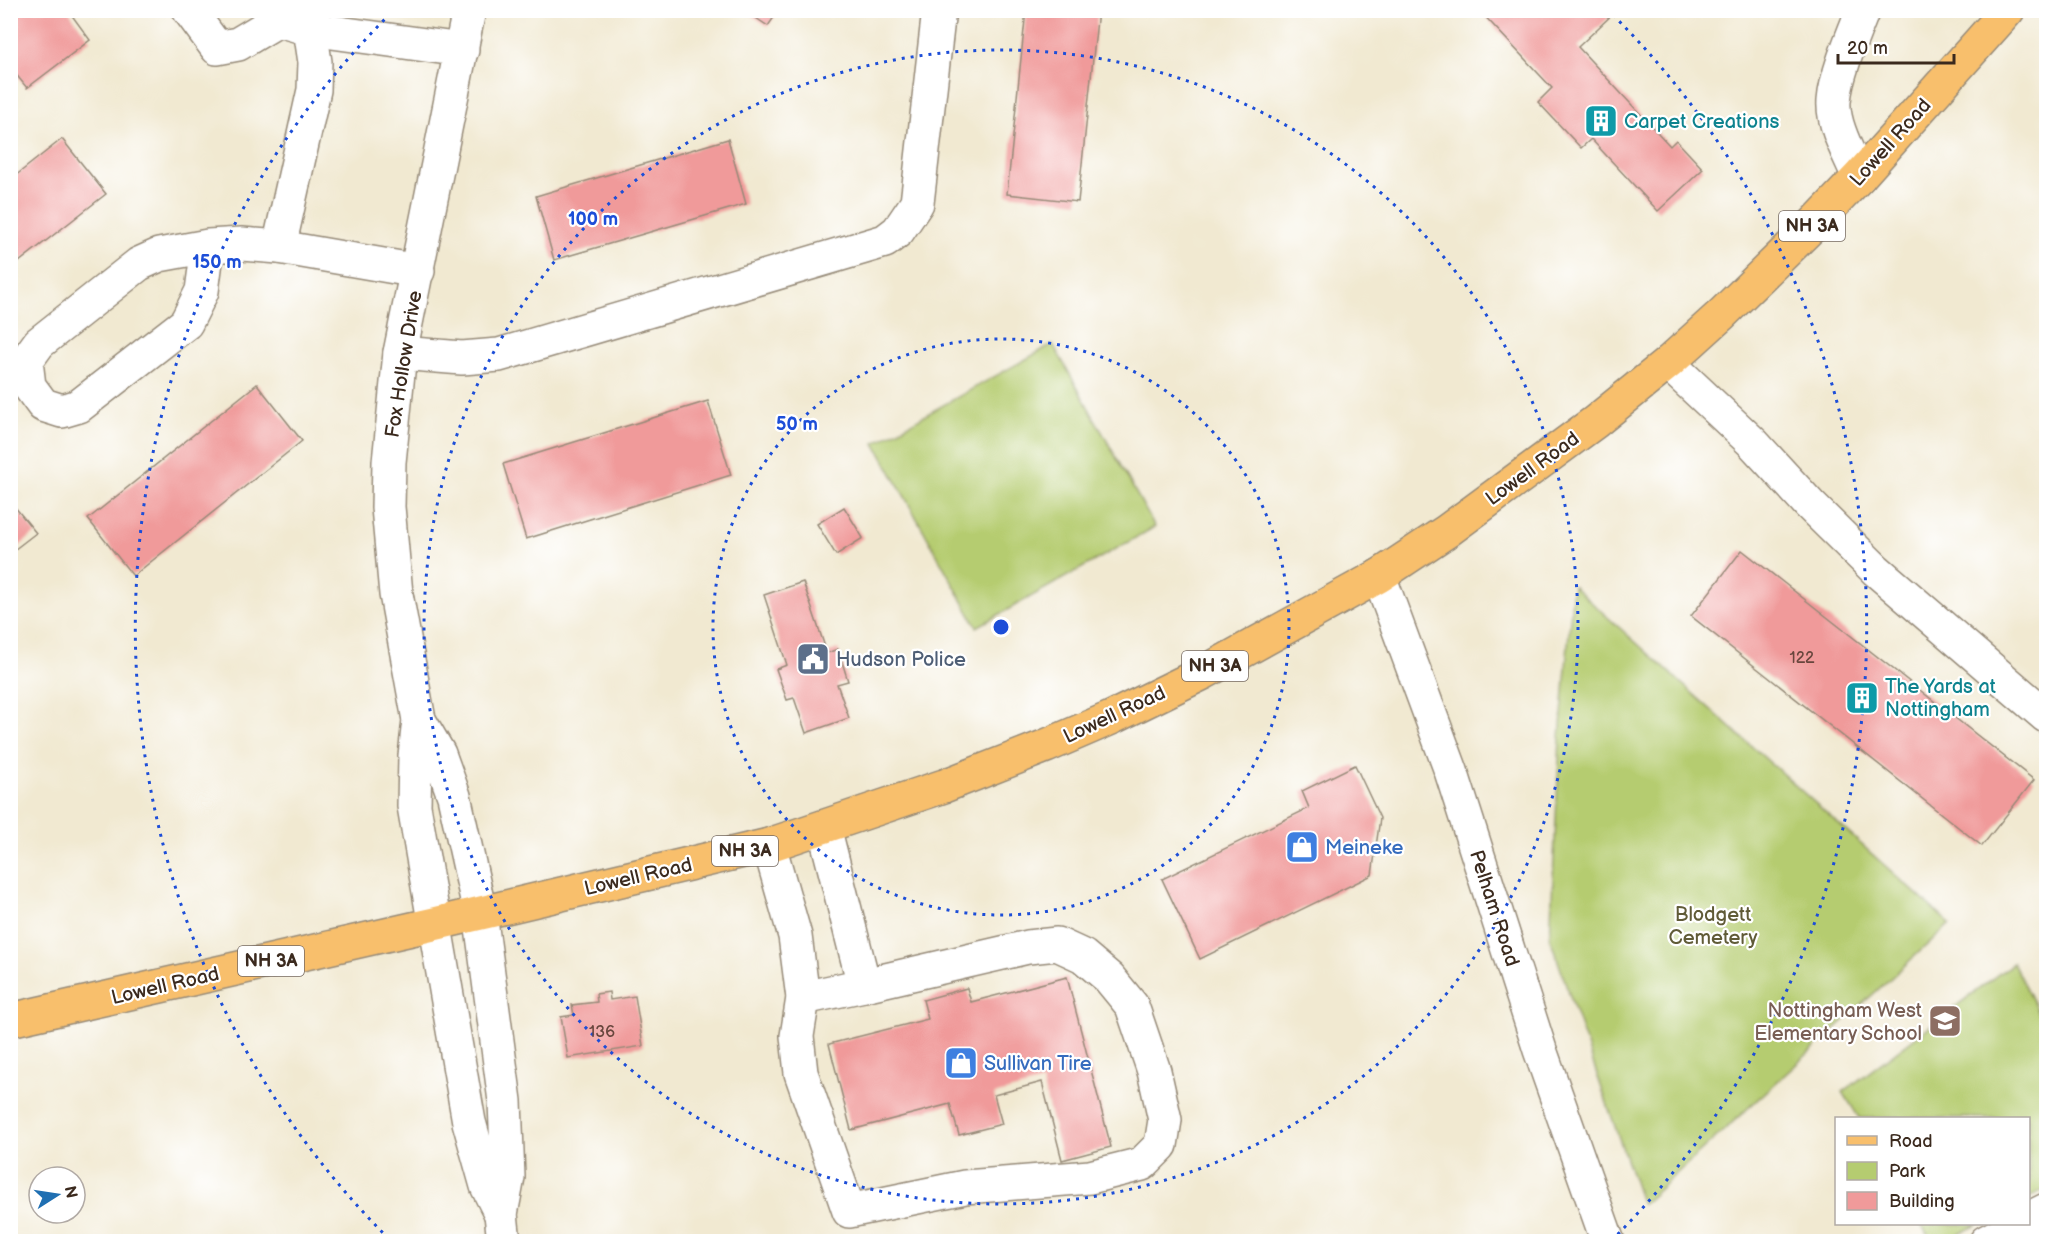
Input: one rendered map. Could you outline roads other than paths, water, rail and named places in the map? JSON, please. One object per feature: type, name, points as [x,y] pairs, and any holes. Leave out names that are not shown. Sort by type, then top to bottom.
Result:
[{"type":"main road","name":"Lowell Road","points":[[10,1020],[769,845],[944,786],[1111,718],[1213,668],[1379,576],[1447,531],[1595,422],[1668,363],[1722,314],[1859,177],[2003,12]]},
{"type":"street","points":[[189,10],[218,48],[238,44],[274,15],[310,29],[462,50]]},
{"type":"street","name":"Fox Hollow Drive","points":[[469,10],[400,353],[389,462],[388,507],[396,594],[419,720],[415,756],[414,806],[469,1122],[487,1186],[502,1228]]},
{"type":"street","points":[[400,353],[462,358],[499,355],[885,241],[898,231],[917,203],[939,10]]},
{"type":"street","points":[[1859,177],[1840,131],[1834,102],[1850,43],[1863,10]]},
{"type":"street","points":[[279,247],[314,90],[315,62],[310,29]]},
{"type":"street","points":[[208,246],[202,291],[186,323],[79,406],[62,411],[43,405],[28,386],[26,361],[39,343],[139,264],[159,255],[208,246],[242,244],[279,247],[418,271]]},
{"type":"street","points":[[1668,363],[1753,443],[1810,505],[1876,570],[2046,716]]},
{"type":"street","name":"Pelham Road","points":[[1379,576],[1451,771],[1540,1050],[1608,1242]]},
{"type":"street","name":"Fox Hollow Drive","points":[[419,720],[439,754],[454,796],[480,913],[505,1101],[508,1177],[502,1228]]},
{"type":"street","points":[[824,827],[864,985]]},
{"type":"street","points":[[769,845],[795,936],[803,998],[797,1036],[801,1073],[849,1211],[965,1187],[1090,1177],[1143,1164],[1161,1145],[1165,1120],[1154,1071],[1132,1006],[1109,978],[1083,956],[1057,944],[1028,948],[803,998]]},
{"type":"street","points":[[2030,1218],[2046,1210]]},
{"type":"street","points":[[1986,1242],[2019,1225]]},
{"type":"place","name":"Carpet Creations","points":[[1601,121]]},
{"type":"place","name":"Hudson Police","points":[[813,659]]},
{"type":"place","name":"The Yards at Nottingham","points":[[1862,698]]},
{"type":"place","name":"Meineke","points":[[1302,847]]},
{"type":"place","name":"Nottingham West Elementary School","points":[[1945,1021]]},
{"type":"place","name":"Sullivan Tire","points":[[961,1063]]},
{"type":"park label","name":"Blodgett Cemetery","points":[[1713,926]]}]
